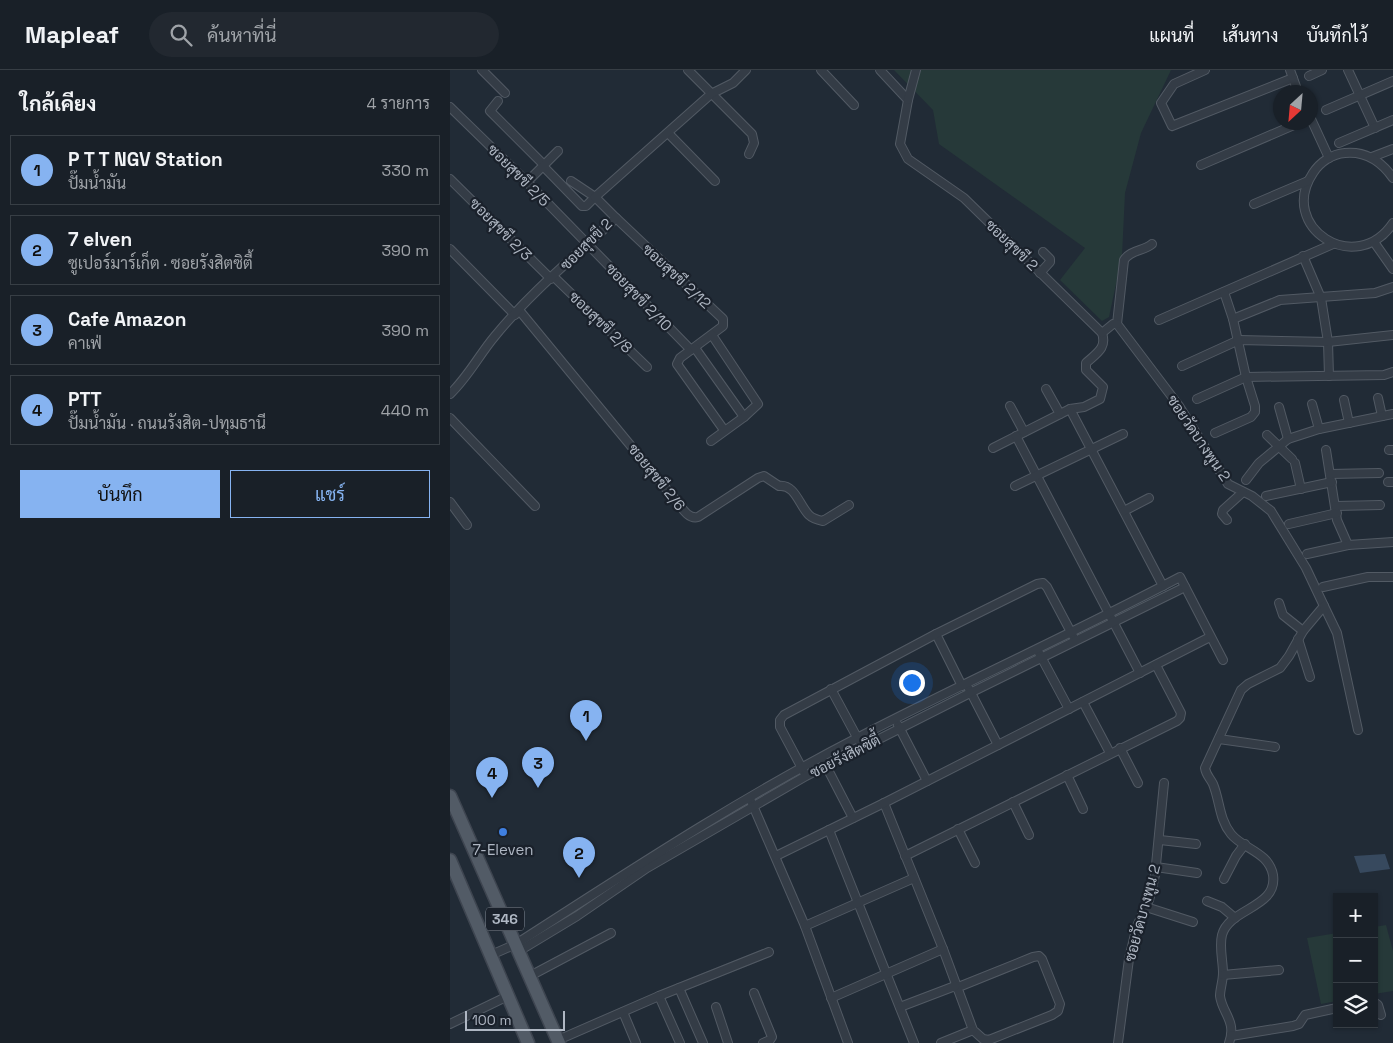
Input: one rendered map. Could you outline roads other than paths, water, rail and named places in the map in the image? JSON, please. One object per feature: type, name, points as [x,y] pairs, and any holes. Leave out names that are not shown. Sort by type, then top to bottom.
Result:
[{"type":"main road","name":"346","points":[[450,796],[530,976],[565,1040]]},
{"type":"main road","name":"346","points":[[450,860],[454,878],[528,1043]]},
{"type":"street","points":[[482,70],[505,93]]},
{"type":"street","points":[[688,70],[752,134],[754,142],[749,154]]},
{"type":"street","name":"ซอยสุขขี 2","points":[[450,394],[495,336],[517,312],[616,218],[595,197],[711,94],[733,82],[746,70]]},
{"type":"street","points":[[821,70],[854,105]]},
{"type":"street","points":[[880,70],[908,100]]},
{"type":"street","name":"ซอยสุขขี 2","points":[[916,70],[900,144],[908,159],[964,198],[1104,331]]},
{"type":"street","points":[[1205,70],[1174,84],[1161,103],[1172,126],[1293,78]]},
{"type":"street","points":[[1290,70],[1296,85]]},
{"type":"street","points":[[1310,76],[1322,70]]},
{"type":"street","points":[[1348,70],[1374,128]]},
{"type":"street","points":[[1326,110],[1393,81]]},
{"type":"street","points":[[498,101],[490,111],[544,165],[578,203],[586,206],[595,197],[571,181]]},
{"type":"street","name":"ซอยสุขขี 2/5","points":[[450,107],[587,244]]},
{"type":"street","points":[[1339,143],[1393,120]]},
{"type":"street","points":[[1201,165],[1282,130]]},
{"type":"street","points":[[1315,130],[1329,158]]},
{"type":"street","points":[[668,133],[715,181]]},
{"type":"street","points":[[1372,157],[1393,149]]},
{"type":"street","points":[[527,182],[558,151]]},
{"type":"street","points":[[1393,178],[1385,167],[1372,157],[1358,153],[1343,153],[1329,158],[1316,168],[1308,181],[1304,195],[1305,210],[1310,224],[1320,236],[1333,244],[1347,247],[1361,246],[1374,242],[1385,234],[1393,223]]},
{"type":"street","name":"ซอยสุขขี 2/3","points":[[450,178],[552,278]]},
{"type":"street","points":[[1254,204],[1308,181]]},
{"type":"street","name":"ซอยสุขขี 2/12","points":[[616,218],[723,319],[723,326],[712,335]]},
{"type":"street","points":[[1374,242],[1392,265]]},
{"type":"street","name":"ซอยสุขขี 2/10","points":[[587,244],[693,349],[744,417]]},
{"type":"street","points":[[992,448],[1070,409],[1084,407],[1100,399],[1103,387],[1086,370],[1086,363],[1103,346],[1104,331],[1115,324],[1124,260],[1128,254],[1150,247],[1152,244]]},
{"type":"street","points":[[1159,320],[1333,244]]},
{"type":"street","points":[[450,249],[517,312]]},
{"type":"street","points":[[1041,272],[1049,264],[1050,258],[1043,252]]},
{"type":"street","points":[[1303,256],[1321,298],[1328,342],[1329,376]]},
{"type":"street","name":"ซอยสุขขี 2/8","points":[[552,278],[648,367]]},
{"type":"street","points":[[1233,319],[1280,300],[1375,293],[1393,287]]},
{"type":"street","points":[[1215,433],[1251,417],[1255,412],[1239,340],[1224,292]]},
{"type":"street","name":"ซอยสุขขี 2/6","points":[[517,312],[690,517],[698,517],[764,476],[779,486],[790,488],[809,515],[818,520],[823,520],[849,505]]},
{"type":"street","name":"ซอยวัดบางพูน 2","points":[[1115,324],[1179,406],[1228,484],[1256,499],[1271,511],[1306,568],[1337,633],[1358,730]]},
{"type":"street","points":[[711,440],[744,417],[758,404],[712,335],[680,358],[677,364],[724,430]]},
{"type":"street","points":[[1182,366],[1239,340],[1328,342],[1393,335]]},
{"type":"street","points":[[1197,399],[1246,377],[1329,376],[1393,372]]},
{"type":"street","points":[[1046,389],[1060,414]]},
{"type":"street","points":[[1378,398],[1382,416]]},
{"type":"street","points":[[1344,400],[1349,423]]},
{"type":"street","points":[[1312,404],[1318,429]]},
{"type":"street","points":[[1010,406],[1037,476],[1140,673]]},
{"type":"street","points":[[1279,407],[1288,439]]},
{"type":"street","points":[[1070,409],[1163,586]]},
{"type":"street","points":[[1246,480],[1259,463],[1288,439],[1318,429],[1393,414]]},
{"type":"street","points":[[450,418],[535,506]]},
{"type":"street","points":[[1016,486],[1123,434]]},
{"type":"street","points":[[1267,435],[1294,461],[1301,489]]},
{"type":"street","points":[[1326,450],[1338,520],[1348,544]]},
{"type":"street","points":[[1330,474],[1379,473]]},
{"type":"street","points":[[1266,496],[1332,482]]},
{"type":"street","points":[[1227,520],[1222,514],[1223,510],[1243,492]]},
{"type":"street","points":[[1124,511],[1149,498]]},
{"type":"street","points":[[450,502],[467,525]]},
{"type":"street","points":[[1289,524],[1336,510],[1380,505]]},
{"type":"street","points":[[1307,554],[1348,544],[1393,542]]},
{"type":"street","points":[[1323,587],[1368,577],[1393,576]]},
{"type":"street","name":"ซอยรังสิตซิตี้","points":[[1180,577],[1185,587],[1114,624],[970,692],[806,776],[647,868],[577,916],[517,947],[633,869],[749,797],[895,719],[1180,577]]},
{"type":"street","points":[[806,776],[780,727],[780,720],[784,715],[936,634],[1037,584],[1043,584],[1047,587],[1076,641]]},
{"type":"street","points":[[1185,587],[1223,660]]},
{"type":"street","points":[[1279,603],[1283,616],[1301,629]]},
{"type":"street","points":[[1324,606],[1301,629],[1298,640],[1280,668],[1248,684],[1241,690],[1205,768],[1212,784],[1220,816],[1236,839],[1244,846],[1260,854],[1273,875],[1273,886],[1264,900],[1233,916],[1225,927],[1222,937],[1223,975],[1220,997],[1230,1019],[1230,1039],[1293,1026],[1298,1024],[1305,1015],[1333,1009]]},
{"type":"street","points":[[936,634],[998,745]]},
{"type":"street","points":[[776,856],[928,781],[1210,637]]},
{"type":"street","points":[[1298,640],[1310,676]]},
{"type":"street","points":[[1037,649],[1069,709]]},
{"type":"street","points":[[906,856],[1177,721],[1181,713],[1156,665]]},
{"type":"street","points":[[830,689],[862,748]]},
{"type":"street","points":[[1083,702],[1110,753]]},
{"type":"street","points":[[895,719],[928,781]]},
{"type":"street","points":[[1219,738],[1275,747]]},
{"type":"street","points":[[1120,748],[1138,783]]},
{"type":"street","points":[[821,758],[853,818]]},
{"type":"street","points":[[1067,775],[1083,809]]},
{"type":"street","name":"ซอยวัดบางพูน 2","points":[[1118,1043],[1129,959],[1137,926],[1146,907],[1156,867],[1164,783]]},
{"type":"street","points":[[749,797],[805,926],[848,1043]]},
{"type":"street","points":[[1013,802],[1029,835]]},
{"type":"street","points":[[884,803],[943,949],[956,987],[973,1030],[978,1035],[989,1040],[1052,1015],[1058,1011],[1060,1004],[1042,959],[1039,956],[1033,957],[956,987],[900,1007]]},
{"type":"street","points":[[958,829],[975,863]]},
{"type":"street","points":[[829,830],[914,1043]]},
{"type":"street","points":[[1160,840],[1196,844]]},
{"type":"street","points":[[1224,879],[1236,856],[1244,846]]},
{"type":"street","points":[[1156,867],[1197,873]]},
{"type":"street","points":[[805,926],[914,878]]},
{"type":"street","points":[[1207,901],[1222,907],[1233,916]]},
{"type":"street","points":[[1146,907],[1193,922]]},
{"type":"street","points":[[530,976],[611,933]]},
{"type":"street","points":[[490,955],[517,947]]},
{"type":"street","points":[[831,998],[943,949]]},
{"type":"street","points":[[565,1040],[659,996],[769,952]]},
{"type":"street","points":[[1223,975],[1279,970]]},
{"type":"street","points":[[679,988],[703,1043]]},
{"type":"street","points":[[754,993],[772,1037],[763,1043]]},
{"type":"street","points":[[450,1024],[508,996]]},
{"type":"street","points":[[659,996],[680,1043]]},
{"type":"street","points":[[1378,1005],[1381,1015]]},
{"type":"street","points":[[716,1007],[728,1043]]},
{"type":"street","points":[[622,1012],[636,1043]]},
{"type":"street","points":[[941,1043],[973,1030]]},
{"type":"water","points":[[1385,854],[1390,869],[1360,873],[1354,856]]},
{"type":"place","name":"P T T NGV Station","points":[[586,741]]},
{"type":"place","name":"Cafe Amazon","points":[[538,788]]},
{"type":"place","name":"PTT","points":[[492,798]]},
{"type":"place","name":"7-Eleven","points":[[503,832]]},
{"type":"place","name":"7 elven","points":[[579,878]]}]
